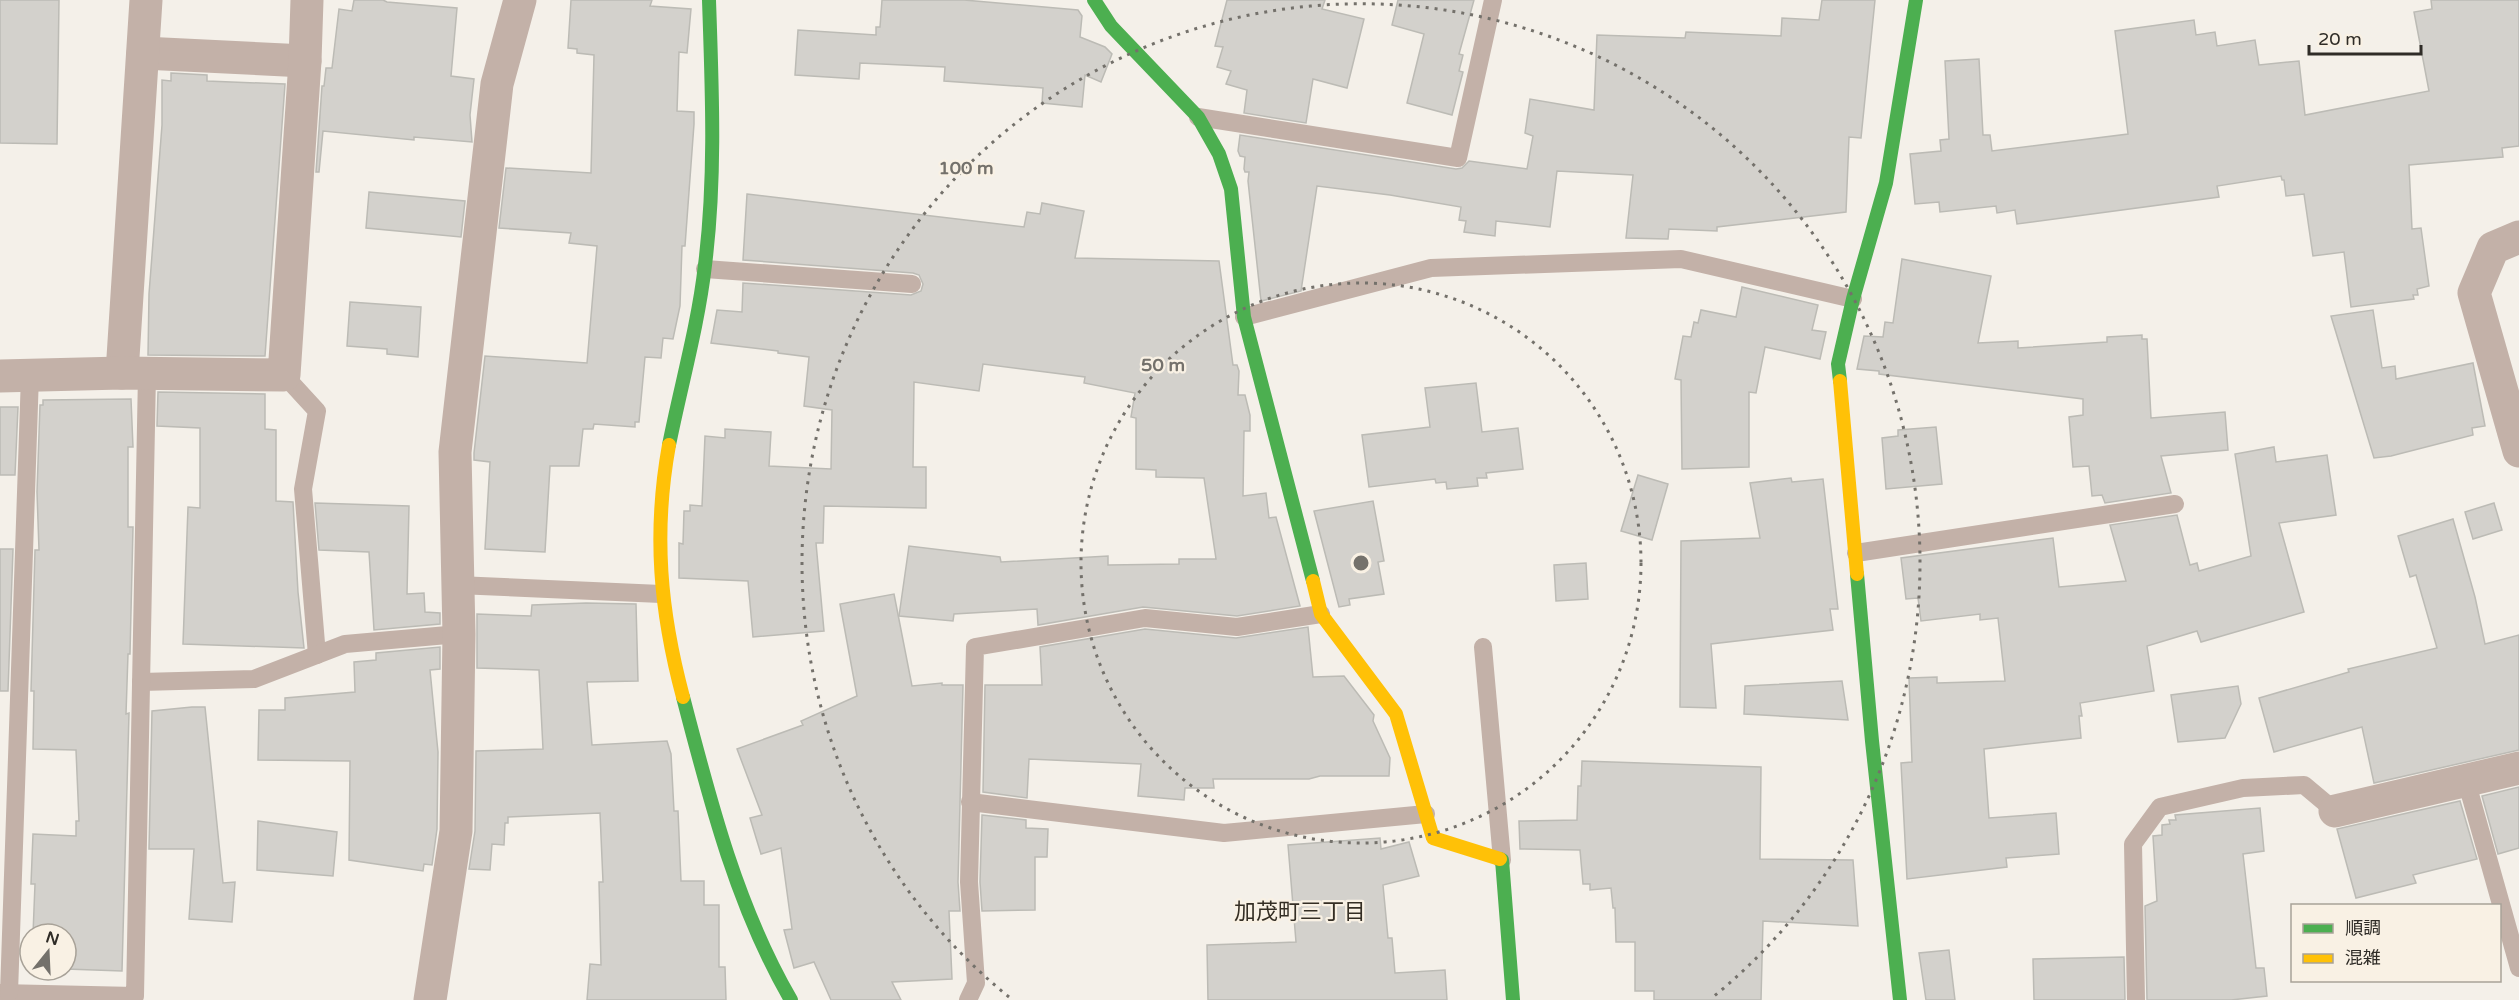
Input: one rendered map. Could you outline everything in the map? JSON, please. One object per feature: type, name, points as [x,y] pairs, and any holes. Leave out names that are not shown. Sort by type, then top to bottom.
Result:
[{"type":"street","points":[[134,374],[146,0]]},
{"type":"street","points":[[15,376],[284,375],[306,61],[307,0]]},
{"type":"street","points":[[430,1000],[456,831],[459,634],[455,452],[497,84],[520,0]]},
{"type":"street","points":[[709,0],[714,153],[705,269],[667,459],[659,526],[661,594],[672,661],[722,835],[753,924],[791,1000]]},
{"type":"street","points":[[1094,0],[1111,26],[1198,117],[1219,154],[1231,189],[1244,317],[1321,614],[1396,714],[1432,838],[1502,860],[1513,1000]]},
{"type":"street","points":[[1900,1000],[1872,741],[1838,364],[1853,299],[1886,183],[1916,0]]},
{"type":"street","points":[[143,53],[306,61]]},
{"type":"street","points":[[2519,237],[2493,248],[2474,293],[2519,451]]},
{"type":"street","points":[[2335,811],[2519,768]]},
{"type":"lane","points":[[1198,117],[1458,158],[1492,0]]},
{"type":"lane","points":[[1244,317],[1431,268],[1681,259],[1853,299]]},
{"type":"lane","points":[[705,269],[912,284]]},
{"type":"lane","points":[[15,376],[5,993],[135,996],[141,682],[134,374]]},
{"type":"lane","points":[[284,375],[317,411],[303,489],[317,655]]},
{"type":"lane","points":[[1856,553],[2175,504]]},
{"type":"lane","points":[[457,585],[661,594]]},
{"type":"lane","points":[[968,1000],[976,983],[969,882],[975,647],[1145,618],[1237,627],[1321,614]]},
{"type":"lane","points":[[141,682],[254,679],[345,644],[459,634]]},
{"type":"lane","points":[[1483,647],[1502,860]]},
{"type":"lane","points":[[2466,780],[2501,904]]},
{"type":"lane","points":[[2136,1000],[2133,844],[2160,807],[2243,788],[2304,785],[2335,811]]},
{"type":"lane","points":[[970,802],[1224,834],[1426,814]]},
{"type":"lane","points":[[2501,905],[2519,969]]},
{"type":"building","points":[[0,0],[59,0],[57,144],[0,143]]},
{"type":"building","points":[[354,0],[383,0],[457,8],[451,76],[474,79],[470,115],[472,142],[414,137],[414,140],[323,131],[319,172],[316,172],[322,86],[324,86],[326,68],[332,68],[339,9],[352,11]]},
{"type":"building","points":[[571,0],[652,0],[650,6],[691,9],[687,53],[679,52],[677,111],[694,112],[685,246],[682,246],[680,306],[673,339],[663,338],[661,358],[645,357],[639,422],[635,422],[635,427],[594,424],[593,429],[583,429],[579,466],[550,466],[545,552],[485,549],[490,462],[474,460],[474,453],[485,356],[587,363],[597,246],[569,243],[571,233],[499,228],[506,168],[591,173],[594,55],[577,53],[577,49],[568,48]]},
{"type":"building","points":[[882,0],[964,0],[1078,10],[1082,16],[1080,37],[1105,47],[1112,54],[1101,82],[1085,75],[1082,107],[1042,103],[1043,88],[944,81],[945,67],[860,63],[859,79],[795,75],[798,30],[876,35],[876,27],[880,27]]},
{"type":"building","points":[[1227,0],[1325,0],[1322,9],[1364,19],[1347,88],[1313,79],[1306,123],[1244,113],[1247,90],[1226,84],[1231,71],[1217,67],[1223,47],[1215,46]]},
{"type":"building","points":[[1398,0],[1474,0],[1459,54],[1463,55],[1459,71],[1463,72],[1452,115],[1407,103],[1424,34],[1392,25]]},
{"type":"building","points":[[1822,0],[1875,0],[1861,138],[1849,137],[1846,212],[1717,227],[1717,231],[1669,229],[1668,239],[1626,238],[1633,175],[1557,171],[1550,227],[1496,221],[1495,236],[1464,232],[1466,221],[1459,220],[1461,207],[1317,186],[1301,291],[1261,301],[1248,181],[1249,172],[1245,172],[1245,157],[1240,156],[1238,151],[1240,135],[1456,169],[1462,168],[1469,161],[1527,169],[1533,136],[1525,133],[1530,99],[1594,110],[1597,35],[1685,38],[1686,32],[1781,36],[1782,18],[1819,20]]},
{"type":"building","points":[[2431,0],[2519,0],[2519,146],[2502,148],[2503,157],[2409,165],[2412,229],[2421,228],[2429,286],[2417,289],[2418,295],[2413,295],[2414,299],[2351,307],[2344,252],[2313,256],[2304,194],[2286,196],[2284,180],[2281,176],[2217,186],[2219,197],[2017,224],[2015,210],[1997,213],[1996,206],[1940,212],[1939,202],[1915,204],[1910,154],[1941,151],[1940,140],[1949,139],[1945,61],[1979,59],[1983,135],[1990,135],[1992,151],[2128,134],[2115,31],[2194,20],[2196,35],[2215,32],[2217,46],[2255,40],[2259,65],[2299,61],[2305,115],[2429,91],[2414,12],[2432,9]]},
{"type":"building","points":[[171,73],[207,75],[207,81],[285,84],[265,356],[148,355],[149,294],[162,125],[162,80],[171,81]]},
{"type":"building","points":[[369,192],[465,201],[461,237],[366,228]]},
{"type":"building","points":[[747,194],[1024,227],[1027,212],[1040,214],[1042,203],[1084,211],[1075,258],[1219,261],[1233,365],[1237,365],[1239,371],[1238,395],[1245,395],[1250,415],[1250,431],[1244,431],[1243,496],[1266,493],[1269,518],[1276,517],[1300,606],[1237,616],[1143,607],[1038,625],[1037,609],[954,614],[953,621],[899,616],[909,546],[1000,557],[1001,562],[1108,556],[1108,565],[1179,564],[1179,559],[1216,559],[1204,478],[1156,477],[1156,470],[1136,469],[1136,418],[1131,417],[1135,393],[1084,383],[1085,377],[983,364],[979,391],[914,382],[913,467],[926,467],[926,508],[824,506],[823,543],[816,543],[824,631],[753,637],[748,581],[679,578],[679,543],[683,544],[684,511],[690,511],[690,505],[702,506],[705,436],[725,438],[725,429],[771,432],[769,466],[831,469],[832,410],[804,406],[809,357],[711,343],[717,310],[742,312],[743,283],[911,295],[921,291],[923,284],[919,275],[913,273],[743,260]]},
{"type":"building","points":[[1902,259],[1991,276],[1978,343],[2018,341],[2018,348],[2107,342],[2107,337],[2142,335],[2142,339],[2147,339],[2151,418],[2225,412],[2228,450],[2161,456],[2171,493],[2105,503],[2102,495],[2092,496],[2089,466],[2073,467],[2069,417],[2083,415],[2083,399],[1879,374],[1879,371],[1857,369],[1864,336],[1883,337],[1885,322],[1893,323]]},
{"type":"building","points":[[1742,287],[1818,305],[1812,330],[1826,332],[1820,359],[1765,347],[1756,393],[1749,392],[1749,467],[1682,469],[1681,380],[1675,379],[1683,336],[1691,337],[1694,322],[1698,323],[1701,310],[1736,317]]},
{"type":"building","points":[[350,302],[421,307],[418,357],[387,354],[387,349],[347,346]]},
{"type":"building","points":[[2373,310],[2382,368],[2395,366],[2396,379],[2473,363],[2485,426],[2472,428],[2473,435],[2391,456],[2374,458],[2331,316]]},
{"type":"building","points":[[1476,383],[1482,432],[1518,428],[1523,469],[1486,473],[1487,478],[1477,478],[1478,486],[1447,489],[1446,482],[1436,483],[1435,479],[1369,487],[1362,435],[1430,427],[1425,388]]},
{"type":"building","points":[[158,392],[265,394],[265,429],[276,430],[276,501],[293,502],[304,648],[183,644],[188,507],[200,508],[200,428],[157,426]]},
{"type":"building","points":[[131,399],[133,447],[128,447],[128,527],[133,527],[126,714],[129,713],[122,971],[78,969],[78,922],[33,922],[35,884],[31,884],[33,834],[76,836],[76,821],[79,821],[76,750],[33,749],[34,691],[31,691],[35,550],[39,550],[37,492],[40,405],[43,405],[43,400]]},
{"type":"building","points":[[0,407],[18,407],[15,475],[0,475]]},
{"type":"building","points":[[1936,427],[1942,484],[1886,489],[1882,438],[1898,436],[1898,430]]},
{"type":"building","points":[[2274,447],[2276,462],[2327,455],[2336,515],[2279,523],[2304,612],[2201,642],[2197,631],[2147,646],[2154,691],[2080,703],[2081,738],[1984,749],[1989,818],[2056,813],[2059,854],[2006,858],[2007,867],[1907,879],[1901,763],[1912,762],[1909,678],[1937,677],[1937,683],[2005,681],[1998,618],[1980,620],[1980,614],[1921,621],[1918,598],[1906,599],[1901,558],[2053,538],[2059,587],[2126,581],[2110,525],[2177,515],[2190,565],[2197,563],[2199,571],[2251,556],[2235,454]]},
{"type":"building","points":[[1638,475],[1668,484],[1652,540],[1621,531]]},
{"type":"building","points":[[1791,478],[1792,482],[1823,479],[1838,609],[1830,609],[1833,630],[1711,644],[1716,708],[1680,707],[1681,541],[1760,538],[1750,483]]},
{"type":"building","points":[[1373,501],[1384,561],[1378,562],[1384,594],[1349,599],[1350,605],[1339,607],[1314,511]]},
{"type":"building","points":[[315,503],[409,506],[407,594],[424,593],[425,612],[440,613],[440,624],[374,630],[369,552],[319,550]]},
{"type":"building","points":[[2494,503],[2502,530],[2473,539],[2465,512]]},
{"type":"building","points":[[2453,519],[2475,597],[2485,644],[2519,635],[2519,750],[2374,783],[2362,727],[2274,752],[2259,698],[2349,672],[2348,669],[2437,648],[2416,575],[2410,577],[2398,536]]},
{"type":"building","points":[[0,549],[13,549],[8,691],[0,691]]},
{"type":"building","points":[[1586,563],[1588,599],[1556,601],[1554,565]]},
{"type":"building","points":[[894,594],[912,686],[942,683],[942,685],[963,685],[958,882],[960,911],[949,911],[952,979],[892,982],[901,1000],[831,1000],[814,962],[794,968],[784,930],[792,929],[781,848],[761,854],[750,818],[762,815],[737,749],[803,725],[801,721],[857,696],[840,604]]},
{"type":"building","points":[[636,604],[638,681],[587,682],[592,745],[667,741],[671,754],[674,811],[678,811],[681,881],[704,881],[704,905],[719,905],[719,967],[725,967],[726,1000],[587,1000],[590,964],[601,965],[599,882],[603,882],[600,813],[508,817],[508,823],[505,823],[504,845],[492,844],[490,870],[469,869],[475,831],[476,751],[543,749],[539,670],[477,668],[477,614],[531,616],[532,605]]},
{"type":"building","points":[[1308,627],[1313,677],[1344,676],[1374,715],[1373,721],[1390,758],[1389,776],[1213,779],[1214,788],[1185,788],[1184,800],[1138,796],[1141,764],[1029,759],[1027,798],[983,792],[985,685],[1042,685],[1040,647],[1145,629],[1236,638]]},
{"type":"building","points":[[440,647],[440,669],[430,670],[438,752],[437,829],[432,865],[424,864],[423,871],[349,860],[350,761],[258,760],[259,710],[285,710],[285,698],[355,692],[354,662],[376,660],[376,653]]},
{"type":"building","points":[[1842,681],[1848,720],[1744,714],[1745,686]]},
{"type":"building","points":[[2238,686],[2241,704],[2225,738],[2178,742],[2171,695]]},
{"type":"building","points":[[205,707],[223,883],[235,882],[232,922],[189,919],[194,849],[149,849],[152,711]]},
{"type":"building","points":[[1582,761],[1761,767],[1760,859],[1853,860],[1858,926],[1763,921],[1761,1000],[1654,1000],[1654,991],[1635,991],[1635,942],[1616,942],[1615,908],[1613,908],[1611,888],[1590,890],[1590,884],[1583,884],[1580,850],[1520,849],[1519,821],[1577,820],[1578,786],[1581,786]]},
{"type":"building","points":[[2519,787],[2519,848],[2498,854],[2482,796]]},
{"type":"building","points":[[2460,801],[2477,859],[2413,875],[2416,883],[2356,898],[2337,829]]},
{"type":"building","points":[[2260,808],[2264,851],[2243,854],[2256,968],[2264,968],[2267,996],[2231,1000],[2147,1000],[2145,906],[2157,901],[2153,836],[2162,835],[2162,825],[2170,824],[2169,820],[2176,820],[2175,815]]},
{"type":"building","points":[[982,815],[1026,820],[1026,828],[1048,829],[1047,857],[1035,857],[1035,910],[982,911],[980,882]]},
{"type":"building","points":[[258,821],[337,832],[333,876],[257,870]]},
{"type":"building","points":[[1380,838],[1381,849],[1409,842],[1419,876],[1383,885],[1388,938],[1392,938],[1395,973],[1445,970],[1447,1000],[1208,1000],[1207,945],[1296,942],[1288,845]]},
{"type":"building","points":[[1949,950],[1955,1000],[1926,1000],[1919,953]]},
{"type":"building","points":[[2124,957],[2125,1000],[2034,1000],[2033,959]]},
{"type":"traffic: fast","points":[[669,445],[698,310],[711,199],[709,0]]},
{"type":"traffic: fast","points":[[1094,0],[1111,26],[1198,117],[1219,154],[1231,189],[1244,317],[1313,581]]},
{"type":"traffic: fast","points":[[1840,381],[1838,364],[1853,299],[1886,183],[1916,0]]},
{"type":"traffic: fast","points":[[1857,574],[1872,741],[1900,1000]]},
{"type":"traffic: fast","points":[[683,697],[715,814],[740,891],[772,965],[791,1000]]},
{"type":"traffic: fast","points":[[1500,859],[1502,860],[1513,1000]]},
{"type":"traffic: slow","points":[[1840,381],[1857,574]]},
{"type":"traffic: slow","points":[[669,445],[661,509],[661,572],[669,634],[683,697]]},
{"type":"traffic: slow","points":[[1313,581],[1321,614],[1396,714],[1433,838],[1500,859]]},
{"type":"district","name":"加茂町三丁目","points":[[1300,911]]}]
